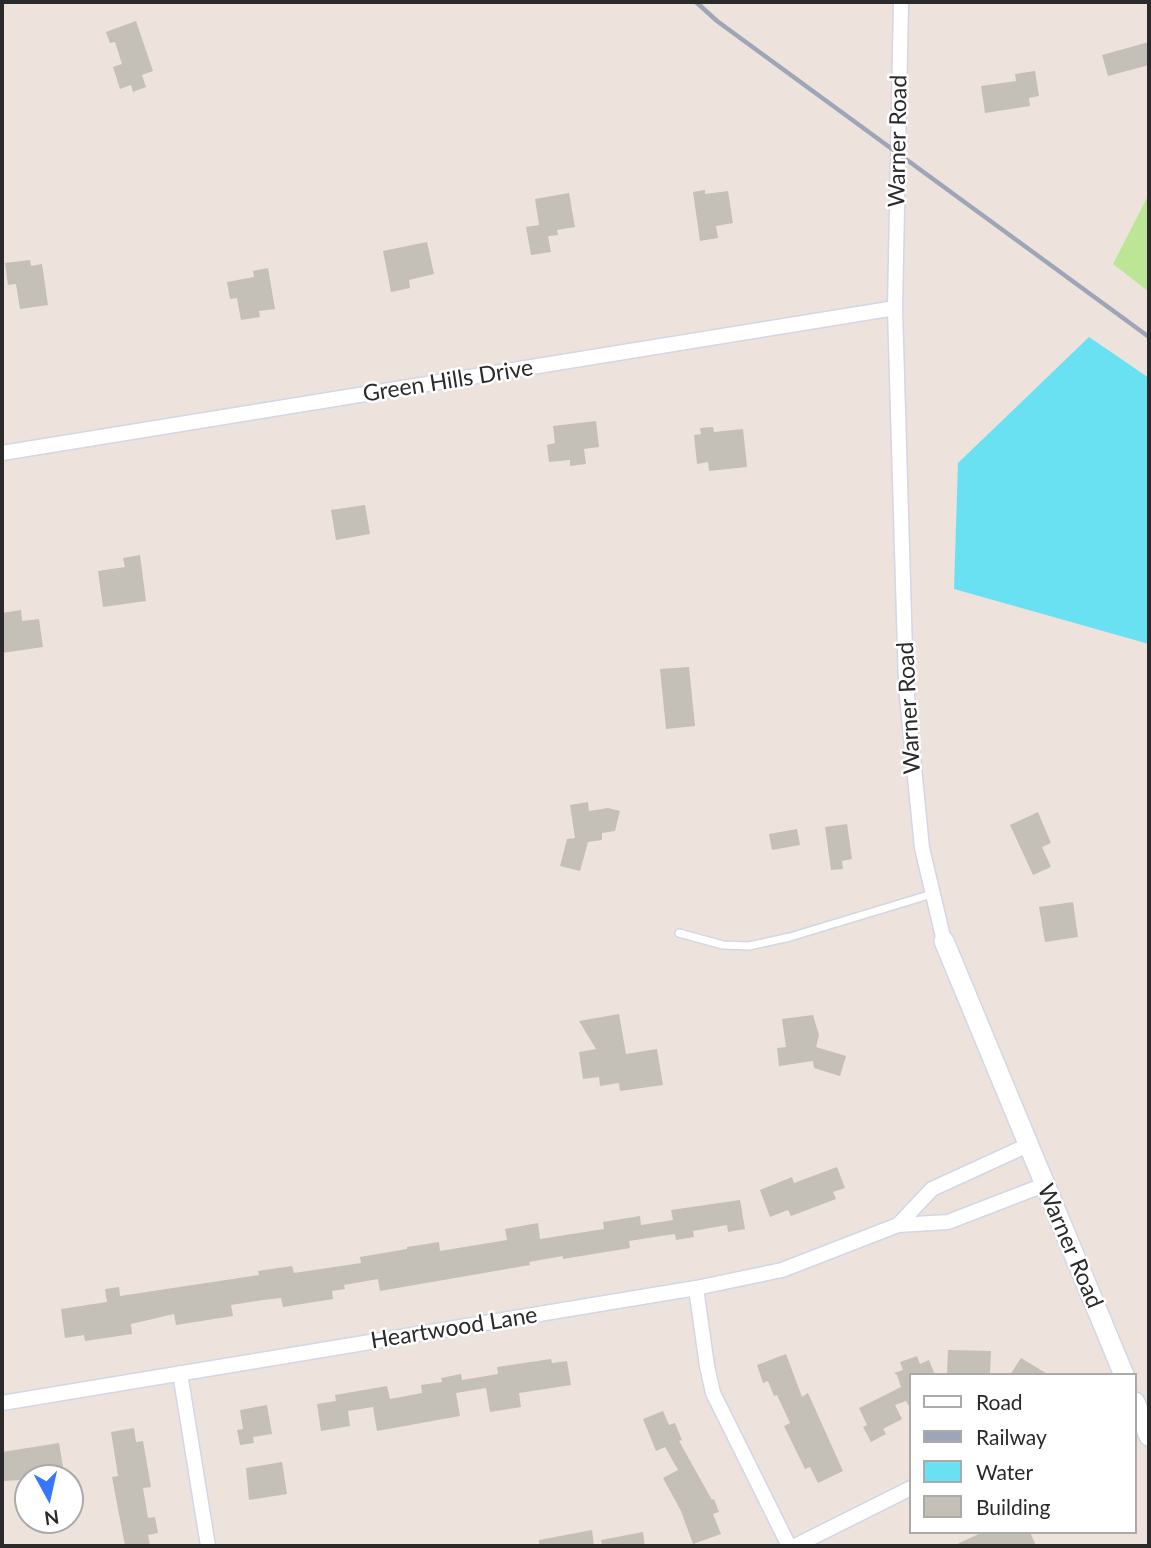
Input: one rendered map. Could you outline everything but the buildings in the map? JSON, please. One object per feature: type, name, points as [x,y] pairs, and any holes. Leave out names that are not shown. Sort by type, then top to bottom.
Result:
[{"type":"street","name":"Warner Road","points":[[901,2],[895,308],[906,686],[922,848],[944,941],[1123,1373]]},
{"type":"street","name":"Green Hills Drive","points":[[2,453],[895,308]]},
{"type":"street","name":"Heartwood Lane","points":[[898,1225],[932,1189],[1028,1145]]},
{"type":"street","name":"Heartwood Lane","points":[[2,1403],[696,1288],[782,1270],[898,1225],[948,1222],[1044,1185]]},
{"type":"street","points":[[696,1288],[713,1394],[789,1546]]},
{"type":"street","points":[[180,1373],[208,1546]]},
{"type":"street","points":[[1137,1407],[1149,1436]]},
{"type":"street","points":[[795,1546],[909,1489]]},
{"type":"lane","points":[[679,933],[723,945],[749,946],[790,937],[932,894]]},
{"type":"green space","points":[[1149,194],[1149,292],[1113,264]]},
{"type":"water","points":[[1089,337],[1149,378],[1149,644],[954,589],[958,463]]},
{"type":"railway","points":[[696,2],[717,21],[1149,337]]}]
